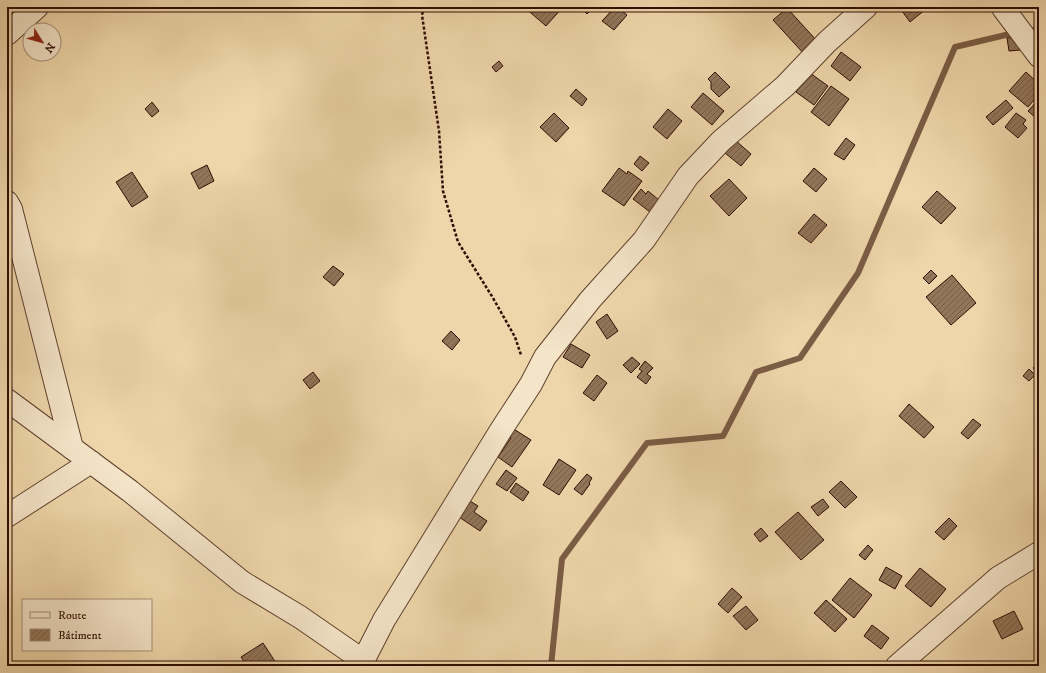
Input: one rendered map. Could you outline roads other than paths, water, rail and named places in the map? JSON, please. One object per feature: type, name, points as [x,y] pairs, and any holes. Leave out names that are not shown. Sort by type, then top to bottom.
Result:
[{"type":"street","points":[[7,34],[37,7]]},
{"type":"street","points":[[7,400],[130,491],[242,582],[300,617],[355,655],[363,665],[384,620],[500,430],[531,384],[546,357],[590,300],[644,240],[688,176],[721,141],[785,86],[827,42],[866,7]]},
{"type":"street","points":[[1002,7],[1039,56]]},
{"type":"street","points":[[7,202],[11,209],[72,448]]},
{"type":"street","points":[[7,516],[91,462]]},
{"type":"street","points":[[897,666],[998,578],[1039,553]]},
{"type":"waterway","points":[[1027,31],[1039,30]]},
{"type":"waterway","points":[[551,666],[562,559],[647,443],[723,436],[756,372],[800,358],[858,273],[955,47],[1014,33]]}]
